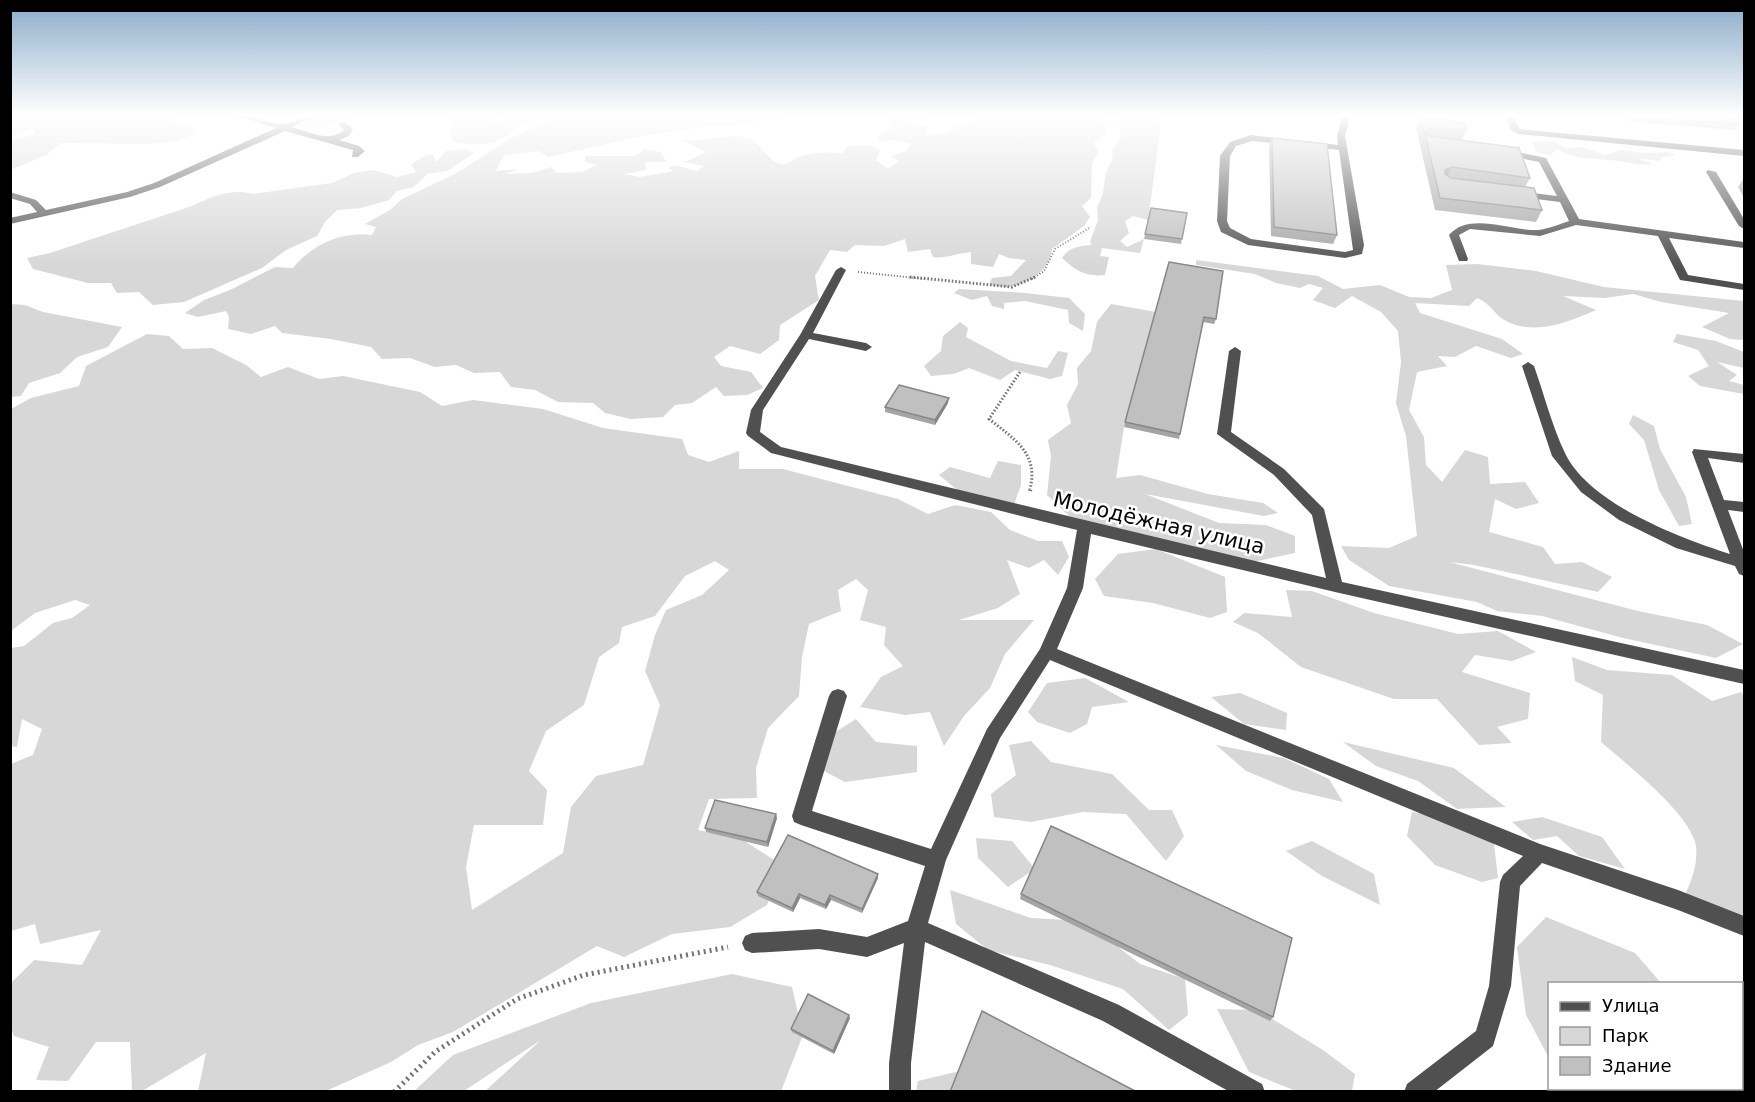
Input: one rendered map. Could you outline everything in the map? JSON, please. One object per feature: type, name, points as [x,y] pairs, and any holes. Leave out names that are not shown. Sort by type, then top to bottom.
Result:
[{"type":"street","points":[[10,221],[130,194],[157,185],[200,165]]},
{"type":"street","points":[[1225,165],[1222,221],[1225,230],[1248,242],[1346,255],[1358,252],[1359,245],[1345,165]]},
{"type":"street","points":[[1547,165],[1575,222]]},
{"type":"street","points":[[1711,172],[1744,226]]},
{"type":"street","points":[[1505,192],[1564,200]]},
{"type":"street","points":[[10,195],[33,202],[43,213]]},
{"type":"street","points":[[1463,259],[1454,235],[1460,229],[1470,226],[1539,233],[1575,222],[1744,245]]},
{"type":"street","points":[[1661,233],[1684,278],[1744,287]]},
{"type":"street","name":"Молодёжная улица","points":[[842,270],[806,335],[757,410],[753,434],[776,450],[1027,513],[1335,586],[1744,677]]},
{"type":"street","points":[[806,335],[866,347]]},
{"type":"street","points":[[1235,351],[1224,434],[1279,472],[1319,513],[1335,586]]},
{"type":"street","points":[[1528,366],[1558,456],[1586,489],[1624,516],[1681,544],[1743,567]]},
{"type":"street","points":[[1743,567],[1699,452],[1744,458]]},
{"type":"street","points":[[1719,504],[1744,507]]},
{"type":"street","points":[[900,1092],[900,1063],[916,928],[936,860],[993,735],[1047,652],[1075,588],[1085,527]]},
{"type":"street","points":[[1047,652],[1539,853],[1677,900],[1744,926]]},
{"type":"street","points":[[838,696],[801,816],[936,860]]},
{"type":"street","points":[[1415,1092],[1485,1038],[1500,986],[1510,882],[1539,853]]},
{"type":"street","points":[[752,943],[819,939],[867,947],[916,928],[1110,1013],[1254,1092]]},
{"type":"path","points":[[842,270],[1012,287],[1027,282],[1044,271],[1055,249],[1090,227]]},
{"type":"path","points":[[1020,372],[989,420],[1027,453],[1034,469],[1027,513]]},
{"type":"path","points":[[394,1092],[435,1052],[517,999],[584,975],[752,943]]},
{"type":"green space","points":[[11,165],[22,165],[11,170]]},
{"type":"green space","points":[[412,165],[455,165],[447,171],[427,174],[414,187],[397,191],[389,200],[361,208],[337,210],[325,222],[317,236],[286,250],[262,268],[184,302],[153,305],[139,292],[117,293],[111,283],[88,283],[33,269],[27,258],[50,253],[222,194],[245,192],[253,194],[332,183],[354,173],[374,170],[397,177],[416,172]]},
{"type":"green space","points":[[469,165],[499,165],[496,171],[518,169],[505,174],[532,173],[551,167],[557,173],[582,172],[596,165],[645,165],[646,170],[624,174],[640,177],[674,171],[668,168],[673,165],[697,171],[704,166],[701,165],[883,165],[888,169],[893,165],[1092,165],[1091,198],[1082,206],[1090,217],[1084,226],[1052,249],[1043,269],[1031,279],[1016,286],[989,285],[992,278],[1011,276],[1026,260],[999,254],[993,267],[971,264],[971,252],[933,257],[930,249],[908,252],[905,239],[884,246],[855,245],[847,252],[830,250],[815,276],[819,300],[780,325],[779,340],[760,354],[730,346],[714,357],[721,366],[751,372],[763,388],[747,395],[724,396],[716,387],[692,403],[675,405],[663,417],[631,419],[605,413],[593,403],[558,402],[535,390],[511,387],[500,372],[474,373],[456,365],[435,367],[410,358],[382,359],[371,347],[282,333],[275,326],[251,334],[228,329],[229,317],[226,311],[198,317],[185,313],[204,300],[230,290],[275,267],[293,268],[318,246],[328,241],[350,235],[372,235],[376,227],[365,224],[390,210],[402,199]]},
{"type":"green space","points":[[1110,165],[1155,165],[1148,220],[1133,216],[1125,221],[1129,233],[1120,241],[1127,247],[1144,239],[1140,253],[1102,248],[1100,256],[1109,257],[1105,275],[1087,274],[1077,270],[1062,258],[1068,251],[1092,245],[1090,242],[1098,220],[1097,208],[1103,193],[1106,172]]},
{"type":"green space","points":[[1196,260],[1318,276],[1343,289],[1380,285],[1409,297],[1431,298],[1452,290],[1446,265],[1477,264],[1536,271],[1604,287],[1744,301],[1744,340],[1730,339],[1702,327],[1729,313],[1661,302],[1633,294],[1605,298],[1563,296],[1596,310],[1563,323],[1540,327],[1517,325],[1506,321],[1477,298],[1469,306],[1415,303],[1420,313],[1502,339],[1523,354],[1511,358],[1476,346],[1455,357],[1438,356],[1447,366],[1417,372],[1409,410],[1424,437],[1426,465],[1442,482],[1465,450],[1488,457],[1490,484],[1525,482],[1539,503],[1516,509],[1495,499],[1489,532],[1543,547],[1555,564],[1582,562],[1612,577],[1598,592],[1474,565],[1449,562],[1638,611],[1707,625],[1743,644],[1716,658],[1623,638],[1542,616],[1497,611],[1477,602],[1389,586],[1349,560],[1341,546],[1389,548],[1417,536],[1406,436],[1396,403],[1401,362],[1398,331],[1381,312],[1352,296],[1335,308],[1313,300],[1323,288],[1309,284],[1300,288],[1276,283],[1255,274],[1196,265]]},
{"type":"green space","points":[[959,289],[1069,298],[1085,314],[1083,331],[1069,323],[1068,310],[1025,301],[1004,303],[1004,309],[992,306],[987,296],[972,300],[954,293]]},
{"type":"green space","points":[[11,304],[25,305],[43,312],[122,327],[108,347],[77,357],[60,373],[29,383],[21,396],[11,397]]},
{"type":"green space","points":[[1111,304],[1156,312],[1124,427],[1116,478],[1140,475],[1208,494],[1263,503],[1278,513],[1264,516],[1145,494],[1219,523],[1266,525],[1295,536],[1295,553],[1253,562],[1069,516],[1047,495],[1051,456],[1048,440],[1071,423],[1067,405],[1078,384],[1077,368],[1091,351],[1097,322]]},
{"type":"green space","points":[[960,322],[968,328],[966,337],[1011,361],[1047,368],[1058,351],[1068,353],[1062,376],[1050,379],[1015,370],[1000,380],[969,368],[954,374],[931,376],[924,366],[941,351],[943,336]]},
{"type":"green space","points":[[147,334],[169,336],[183,349],[212,348],[246,365],[261,377],[288,367],[319,379],[343,376],[420,392],[442,406],[473,400],[543,409],[603,428],[682,439],[688,455],[709,462],[739,451],[739,469],[783,469],[898,499],[928,514],[955,505],[991,512],[1010,530],[1038,541],[1062,541],[1069,557],[1058,575],[1044,560],[1029,568],[1007,560],[1020,594],[998,608],[959,620],[1034,620],[1005,654],[990,688],[964,716],[944,746],[930,712],[905,715],[860,707],[881,677],[903,666],[884,645],[886,627],[860,620],[868,590],[856,579],[838,590],[841,611],[809,624],[802,657],[799,696],[768,728],[756,768],[757,798],[709,799],[698,830],[743,840],[782,865],[767,905],[730,927],[672,934],[624,957],[597,946],[453,1032],[418,1045],[391,1062],[326,1091],[198,1091],[206,1053],[142,1091],[132,1091],[130,1042],[96,1042],[68,1081],[36,1080],[49,1047],[14,1036],[11,1028],[11,983],[34,960],[82,965],[101,930],[40,944],[35,924],[11,931],[11,764],[33,755],[42,729],[22,719],[17,747],[11,746],[11,648],[24,646],[53,623],[72,618],[90,605],[75,600],[35,613],[11,631],[11,409],[31,398],[79,386],[86,366]],"holes":[[[715,561],[729,570],[702,595],[666,610],[655,635],[645,671],[660,705],[643,765],[596,776],[571,807],[563,853],[472,910],[466,867],[474,825],[543,825],[547,790],[529,771],[546,731],[584,705],[599,657],[619,643],[622,627],[655,616],[685,576]]]},
{"type":"green space","points":[[1677,334],[1716,341],[1744,352],[1744,368],[1717,362],[1737,375],[1729,381],[1744,385],[1744,394],[1700,386],[1688,376],[1709,366],[1698,350],[1673,342]]},
{"type":"green space","points":[[1633,415],[1654,426],[1660,449],[1686,497],[1692,524],[1679,526],[1659,490],[1644,440],[1629,424]]},
{"type":"green space","points":[[998,461],[1021,465],[1021,485],[1014,505],[961,493],[939,475],[950,467],[990,478]]},
{"type":"green space","points":[[1156,549],[1225,577],[1227,612],[1210,618],[1153,603],[1104,596],[1095,579],[1118,554]]},
{"type":"green space","points":[[1286,590],[1312,591],[1374,613],[1458,634],[1498,631],[1536,652],[1512,661],[1475,655],[1462,672],[1530,693],[1528,719],[1497,727],[1512,743],[1479,745],[1437,699],[1394,699],[1301,667],[1258,633],[1233,622],[1244,613],[1292,617]]},
{"type":"green space","points":[[1572,657],[1607,670],[1672,675],[1712,701],[1741,692],[1744,696],[1744,917],[1685,895],[1696,859],[1696,846],[1691,833],[1682,819],[1656,790],[1601,742],[1603,695],[1575,681]]},
{"type":"green space","points":[[1085,678],[1129,702],[1092,707],[1087,724],[1070,733],[1037,722],[1028,712],[1047,683]]},
{"type":"green space","points":[[1240,693],[1287,713],[1286,730],[1244,724],[1211,697]]},
{"type":"green space","points":[[856,719],[876,742],[917,746],[917,772],[845,782],[820,769],[829,736]]},
{"type":"green space","points":[[1031,741],[1051,762],[1112,774],[1149,810],[1172,810],[1184,836],[1166,861],[1126,814],[1083,812],[1031,822],[994,817],[991,794],[1016,775],[1009,745]]},
{"type":"green space","points":[[1343,742],[1454,768],[1506,807],[1457,809],[1418,781],[1376,766]]},
{"type":"green space","points":[[1216,745],[1284,758],[1329,779],[1343,802],[1292,790],[1246,771]]},
{"type":"green space","points":[[1412,812],[1459,820],[1494,844],[1498,878],[1482,882],[1435,865],[1407,836]]},
{"type":"green space","points":[[1542,817],[1602,837],[1625,869],[1579,856],[1557,836],[1533,840],[1512,822]]},
{"type":"green space","points":[[976,838],[1012,841],[1035,869],[1008,887],[978,858]]},
{"type":"green space","points":[[1312,841],[1374,874],[1380,905],[1322,876],[1286,851]]},
{"type":"green space","points":[[950,890],[1031,918],[1085,921],[1140,964],[1185,979],[1188,1015],[1169,1030],[1123,989],[1050,965],[988,950],[956,924]]},
{"type":"green space","points":[[1546,917],[1635,953],[1660,982],[1548,982],[1548,1056],[1526,1015],[1517,947]]},
{"type":"green space","points":[[732,974],[792,987],[803,1035],[781,1091],[485,1091],[541,1040],[464,1091],[413,1092],[453,1055],[591,1003]]},
{"type":"green space","points":[[1217,1009],[1258,1010],[1323,1050],[1355,1074],[1352,1091],[1296,1091],[1249,1072]]},
{"type":"green space","points":[[964,1070],[961,1091],[916,1092],[918,1081]]},
{"type":"building","points":[[1273,165],[1329,165],[1337,235],[1274,227]]},
{"type":"building","points":[[1432,165],[1525,165],[1530,178],[1452,167],[1445,170],[1445,174],[1451,178],[1534,188],[1542,210],[1440,198]]},
{"type":"building","points":[[1151,208],[1187,213],[1182,239],[1145,234]]},
{"type":"building","points":[[1169,262],[1223,271],[1216,319],[1204,317],[1180,434],[1125,422]]},
{"type":"building","points":[[899,385],[949,398],[935,420],[885,407]]},
{"type":"building","points":[[715,800],[776,814],[767,842],[705,828]]},
{"type":"building","points":[[1051,826],[1292,938],[1273,1017],[1021,894]]},
{"type":"building","points":[[788,835],[878,874],[862,909],[830,895],[825,905],[799,894],[792,908],[757,892]]},
{"type":"building","points":[[808,994],[849,1015],[833,1051],[791,1029]]},
{"type":"building","points":[[982,1011],[1137,1092],[950,1092]]}]
